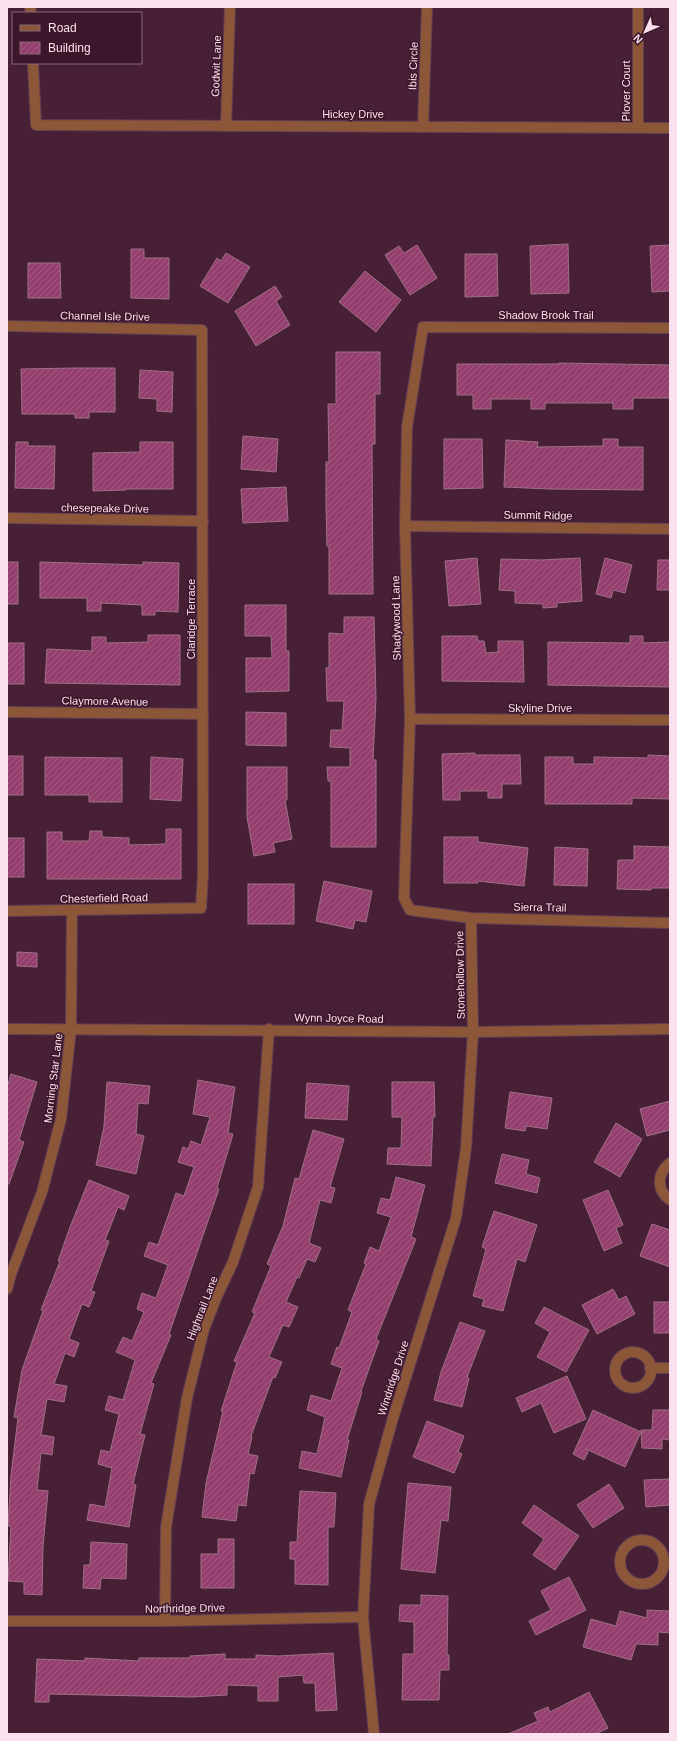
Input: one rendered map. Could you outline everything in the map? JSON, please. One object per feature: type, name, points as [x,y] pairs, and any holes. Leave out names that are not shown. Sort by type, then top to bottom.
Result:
[{"type":"street","name":"Godwit Lane","points":[[226,125],[230,7]]},
{"type":"street","name":"Ibis Circle","points":[[423,127],[427,7]]},
{"type":"street","name":"Plover Court","points":[[638,7],[638,128]]},
{"type":"street","name":"Hickey Drive","points":[[33,64],[36,125],[670,128]]},
{"type":"street","name":"Channel Isle Drive","points":[[7,326],[202,330]]},
{"type":"street","name":"Shadow Brook Trail","points":[[423,327],[670,328]]},
{"type":"street","name":"Shadywood Lane","points":[[410,910],[404,898],[410,719],[405,526],[407,427],[423,327]]},
{"type":"street","name":"Claridge Terrace","points":[[201,908],[203,874],[202,330]]},
{"type":"street","name":"chesepeake Drive","points":[[7,518],[203,521]]},
{"type":"street","name":"Summit Ridge","points":[[405,526],[670,529]]},
{"type":"street","name":"Claymore Avenue","points":[[7,712],[203,714]]},
{"type":"street","name":"Skyline Drive","points":[[410,719],[670,720]]},
{"type":"street","name":"Chesterfield Road","points":[[7,911],[201,908]]},
{"type":"street","name":"Morning Star Lane","points":[[7,1289],[11,1274],[42,1192],[61,1119],[71,1029],[72,910]]},
{"type":"street","name":"Sierra Trail","points":[[410,910],[471,918],[670,923]]},
{"type":"street","name":"Stonehollow Drive","points":[[471,918],[473,1032]]},
{"type":"street","name":"Wynn Joyce Road","points":[[7,1029],[269,1029],[473,1032],[670,1029]]},
{"type":"street","name":"Hightrail Lane","points":[[165,1621],[166,1527],[186,1398],[204,1329],[233,1262],[258,1187],[269,1029]]},
{"type":"street","name":"Windridge Drive","points":[[374,1734],[363,1617],[369,1504],[393,1418],[456,1218],[466,1148],[473,1032]]},
{"type":"street","points":[[670,1163],[665,1167],[660,1181],[663,1194],[670,1200]]},
{"type":"street","points":[[650,1368],[670,1368]]},
{"type":"street","points":[[640,1539],[647,1540],[659,1548],[667,1561],[655,1580],[641,1584],[627,1578],[620,1566],[620,1558],[626,1546],[640,1539]]},
{"type":"street","name":"Northridge Drive","points":[[7,1621],[165,1621],[363,1617]]},
{"type":"building","points":[[568,244],[569,293],[531,294],[530,246]]},
{"type":"building","points":[[417,245],[437,278],[410,295],[385,255],[399,246],[404,253]]},
{"type":"building","points":[[670,245],[670,291],[652,292],[650,246]]},
{"type":"building","points":[[131,249],[144,249],[144,258],[169,258],[169,299],[131,298]]},
{"type":"building","points":[[226,253],[250,267],[228,303],[200,286],[217,258],[221,261]]},
{"type":"building","points":[[465,254],[497,254],[498,296],[465,297]]},
{"type":"building","points":[[28,263],[60,263],[61,298],[28,298]]},
{"type":"building","points":[[365,271],[401,300],[376,332],[339,302]]},
{"type":"building","points":[[275,286],[282,297],[276,301],[290,325],[256,346],[235,311]]},
{"type":"building","points":[[336,352],[380,352],[380,394],[375,394],[375,444],[372,444],[373,594],[329,594],[326,462],[329,462],[328,404],[336,404]]},
{"type":"building","points":[[559,363],[670,365],[670,398],[633,398],[633,409],[613,409],[613,403],[545,403],[545,409],[531,409],[531,399],[491,399],[491,409],[473,409],[473,395],[457,395],[457,364]]},
{"type":"building","points":[[115,368],[115,412],[89,412],[89,418],[75,418],[75,414],[22,414],[21,369]]},
{"type":"building","points":[[140,370],[173,372],[172,412],[157,411],[157,399],[139,398]]},
{"type":"building","points":[[243,436],[278,439],[276,472],[241,469]]},
{"type":"building","points":[[444,439],[482,439],[483,488],[444,489]]},
{"type":"building","points":[[603,439],[618,439],[618,447],[643,447],[643,490],[504,487],[506,440],[538,442],[537,447],[603,446]]},
{"type":"building","points":[[16,442],[28,442],[28,446],[55,446],[54,489],[15,488]]},
{"type":"building","points":[[140,442],[173,442],[173,489],[93,491],[93,453],[140,452]]},
{"type":"building","points":[[286,487],[288,521],[243,523],[241,489]]},
{"type":"building","points":[[477,558],[481,604],[449,606],[445,561]]},
{"type":"building","points":[[580,558],[582,601],[557,603],[557,607],[543,608],[543,604],[515,603],[515,591],[499,590],[501,559],[541,560]]},
{"type":"building","points":[[605,558],[632,565],[625,593],[613,590],[611,598],[596,594]]},
{"type":"building","points":[[658,560],[670,560],[670,590],[657,590]]},
{"type":"building","points":[[7,562],[18,562],[18,604],[7,604]]},
{"type":"building","points":[[40,562],[143,565],[143,562],[179,563],[178,612],[155,611],[155,615],[142,615],[142,605],[101,603],[101,611],[87,611],[87,598],[40,598]]},
{"type":"building","points":[[245,605],[286,605],[286,651],[289,651],[289,691],[246,692],[246,658],[272,658],[271,636],[245,636]]},
{"type":"building","points":[[344,617],[374,617],[376,698],[373,760],[376,760],[376,847],[331,847],[331,781],[328,781],[327,767],[350,767],[350,748],[330,747],[331,730],[342,730],[344,701],[327,701],[326,668],[329,668],[329,633],[344,634]]},
{"type":"building","points":[[148,635],[180,635],[180,685],[45,683],[47,649],[92,651],[92,637],[106,637],[106,643],[148,642]]},
{"type":"building","points":[[442,636],[477,636],[478,641],[484,641],[486,653],[498,652],[498,641],[523,641],[524,682],[442,681]]},
{"type":"building","points":[[630,636],[643,636],[643,643],[670,642],[670,687],[548,685],[548,642],[630,643]]},
{"type":"building","points":[[7,643],[24,643],[24,684],[7,684]]},
{"type":"building","points":[[246,712],[286,713],[286,746],[246,745]]},
{"type":"building","points":[[475,753],[475,755],[520,755],[521,784],[502,784],[502,798],[488,798],[488,791],[460,791],[460,800],[443,800],[442,754]]},
{"type":"building","points":[[648,755],[670,756],[670,799],[632,798],[632,804],[545,804],[545,757],[573,757],[573,764],[594,764],[594,757],[648,758]]},
{"type":"building","points":[[7,756],[23,756],[23,795],[7,795]]},
{"type":"building","points":[[45,757],[122,758],[122,802],[89,802],[89,795],[45,795]]},
{"type":"building","points":[[151,757],[183,759],[181,801],[150,799]]},
{"type":"building","points":[[247,767],[287,767],[287,800],[285,800],[292,839],[273,843],[275,852],[254,856],[247,817]]},
{"type":"building","points":[[166,829],[181,829],[181,879],[47,879],[47,832],[62,832],[62,841],[89,841],[90,831],[102,831],[102,837],[129,838],[129,845],[166,844]]},
{"type":"building","points":[[444,837],[478,837],[478,842],[528,848],[524,886],[478,881],[478,883],[444,883]]},
{"type":"building","points":[[7,838],[24,838],[24,877],[7,877]]},
{"type":"building","points":[[634,846],[670,847],[670,888],[651,888],[651,890],[617,889],[618,860],[634,860]]},
{"type":"building","points":[[555,847],[588,849],[587,886],[554,885]]},
{"type":"building","points":[[324,881],[372,891],[366,922],[355,920],[353,929],[316,921]]},
{"type":"building","points":[[248,884],[294,884],[294,924],[248,924]]},
{"type":"building","points":[[17,952],[37,953],[37,967],[17,966]]},
{"type":"building","points":[[11,1074],[37,1082],[19,1140],[24,1142],[9,1184],[7,1184],[7,1088]]},
{"type":"building","points":[[198,1080],[235,1087],[228,1133],[233,1134],[217,1188],[219,1189],[169,1334],[171,1335],[151,1383],[154,1384],[140,1434],[145,1435],[133,1484],[136,1485],[129,1527],[87,1520],[90,1504],[105,1507],[112,1468],[98,1464],[101,1450],[110,1452],[119,1414],[105,1410],[109,1396],[123,1400],[135,1360],[116,1352],[123,1337],[132,1341],[144,1312],[137,1309],[142,1293],[156,1298],[168,1265],[144,1256],[149,1242],[158,1245],[176,1193],[184,1196],[194,1167],[178,1162],[183,1147],[188,1149],[191,1141],[201,1145],[210,1117],[193,1114]]},
{"type":"building","points":[[107,1082],[150,1086],[148,1104],[138,1103],[136,1134],[144,1136],[136,1174],[96,1165],[104,1126]]},
{"type":"building","points":[[392,1082],[434,1082],[435,1117],[433,1117],[431,1166],[387,1164],[388,1148],[401,1148],[402,1117],[392,1117]]},
{"type":"building","points":[[307,1083],[349,1086],[347,1120],[305,1118]]},
{"type":"building","points":[[510,1092],[552,1098],[547,1129],[526,1126],[525,1131],[505,1128]]},
{"type":"building","points":[[670,1101],[670,1130],[647,1136],[640,1109]]},
{"type":"building","points":[[616,1123],[642,1139],[620,1177],[594,1162]]},
{"type":"building","points":[[313,1130],[344,1139],[330,1187],[335,1188],[331,1203],[320,1200],[309,1243],[321,1248],[315,1262],[307,1259],[299,1278],[297,1277],[286,1302],[298,1307],[289,1327],[283,1325],[269,1357],[282,1362],[275,1378],[273,1377],[251,1436],[248,1454],[258,1456],[254,1474],[250,1473],[246,1506],[238,1505],[236,1521],[202,1517],[206,1483],[223,1411],[221,1411],[237,1362],[234,1361],[255,1313],[252,1312],[271,1266],[267,1264],[283,1226],[295,1178],[299,1179]]},
{"type":"building","points":[[502,1154],[529,1160],[526,1174],[540,1178],[537,1193],[495,1183]]},
{"type":"building","points":[[396,1177],[425,1185],[411,1237],[416,1239],[376,1339],[379,1341],[361,1391],[362,1392],[347,1440],[349,1440],[341,1477],[299,1468],[302,1451],[317,1454],[325,1417],[307,1410],[311,1395],[331,1401],[342,1368],[331,1364],[337,1347],[339,1348],[352,1312],[348,1310],[366,1264],[364,1263],[370,1247],[379,1251],[391,1217],[377,1213],[381,1198],[390,1200]]},
{"type":"building","points":[[89,1180],[129,1196],[124,1210],[118,1207],[105,1240],[109,1241],[91,1291],[95,1292],[89,1307],[82,1304],[69,1339],[79,1343],[74,1357],[65,1353],[54,1384],[67,1386],[64,1402],[47,1399],[41,1435],[54,1437],[52,1455],[41,1453],[37,1490],[48,1491],[43,1547],[42,1595],[24,1594],[24,1582],[8,1581],[11,1526],[8,1526],[11,1475],[18,1418],[14,1417],[22,1370],[43,1311],[41,1310],[60,1261],[58,1261]]},
{"type":"building","points":[[608,1190],[623,1225],[616,1228],[622,1243],[604,1251],[583,1200]]},
{"type":"building","points":[[494,1211],[537,1225],[525,1262],[517,1259],[503,1311],[482,1306],[484,1299],[473,1296],[486,1249],[482,1247]]},
{"type":"building","points":[[652,1224],[670,1230],[670,1267],[640,1256]]},
{"type":"building","points":[[613,1289],[619,1300],[626,1296],[635,1314],[597,1334],[582,1305]]},
{"type":"building","points":[[654,1302],[670,1302],[670,1333],[654,1333]]},
{"type":"building","points":[[544,1307],[589,1330],[566,1372],[537,1357],[550,1332],[535,1323]]},
{"type":"building","points":[[460,1322],[485,1331],[467,1377],[469,1378],[462,1407],[434,1400],[441,1372]]},
{"type":"building","points":[[567,1376],[586,1419],[554,1433],[541,1403],[522,1412],[516,1398]]},
{"type":"building","points":[[593,1410],[641,1432],[625,1467],[586,1449],[588,1452],[584,1460],[573,1454]]},
{"type":"building","points":[[653,1410],[670,1410],[670,1440],[662,1439],[662,1449],[642,1448],[641,1430],[652,1430]]},
{"type":"building","points":[[427,1421],[464,1436],[458,1452],[462,1454],[454,1473],[413,1457]]},
{"type":"building","points":[[670,1479],[670,1505],[646,1507],[644,1480]]},
{"type":"building","points":[[408,1483],[451,1487],[448,1521],[441,1520],[435,1573],[401,1569]]},
{"type":"building","points":[[609,1484],[624,1508],[593,1528],[577,1505]]},
{"type":"building","points":[[300,1491],[336,1493],[334,1527],[328,1527],[328,1585],[295,1584],[295,1559],[290,1559],[290,1542],[297,1542]]},
{"type":"building","points":[[534,1505],[579,1536],[555,1570],[533,1555],[544,1539],[522,1523]]},
{"type":"building","points":[[218,1539],[234,1539],[234,1588],[201,1588],[201,1554],[218,1554]]},
{"type":"building","points":[[91,1542],[127,1544],[126,1579],[101,1578],[100,1589],[83,1588],[84,1565],[90,1565]]},
{"type":"building","points":[[569,1577],[586,1610],[536,1635],[529,1621],[551,1610],[541,1591]]},
{"type":"building","points":[[421,1595],[448,1596],[447,1655],[449,1655],[449,1670],[440,1670],[439,1700],[402,1700],[403,1654],[414,1654],[414,1622],[399,1621],[400,1605],[421,1605]]},
{"type":"building","points":[[647,1610],[670,1611],[670,1633],[658,1632],[658,1645],[636,1644],[631,1660],[583,1647],[591,1619],[616,1626],[620,1611],[647,1618]]},
{"type":"building","points":[[333,1653],[337,1710],[316,1711],[315,1683],[304,1683],[303,1675],[278,1677],[278,1701],[258,1701],[258,1686],[227,1685],[227,1695],[192,1697],[49,1694],[49,1702],[35,1702],[37,1659],[85,1661],[85,1658],[139,1661],[139,1658],[190,1658],[190,1656],[225,1654],[225,1659],[256,1659],[256,1655],[278,1656]]},
{"type":"building","points":[[589,1692],[608,1728],[596,1734],[508,1734],[538,1721],[534,1713],[548,1707],[550,1712]]}]
